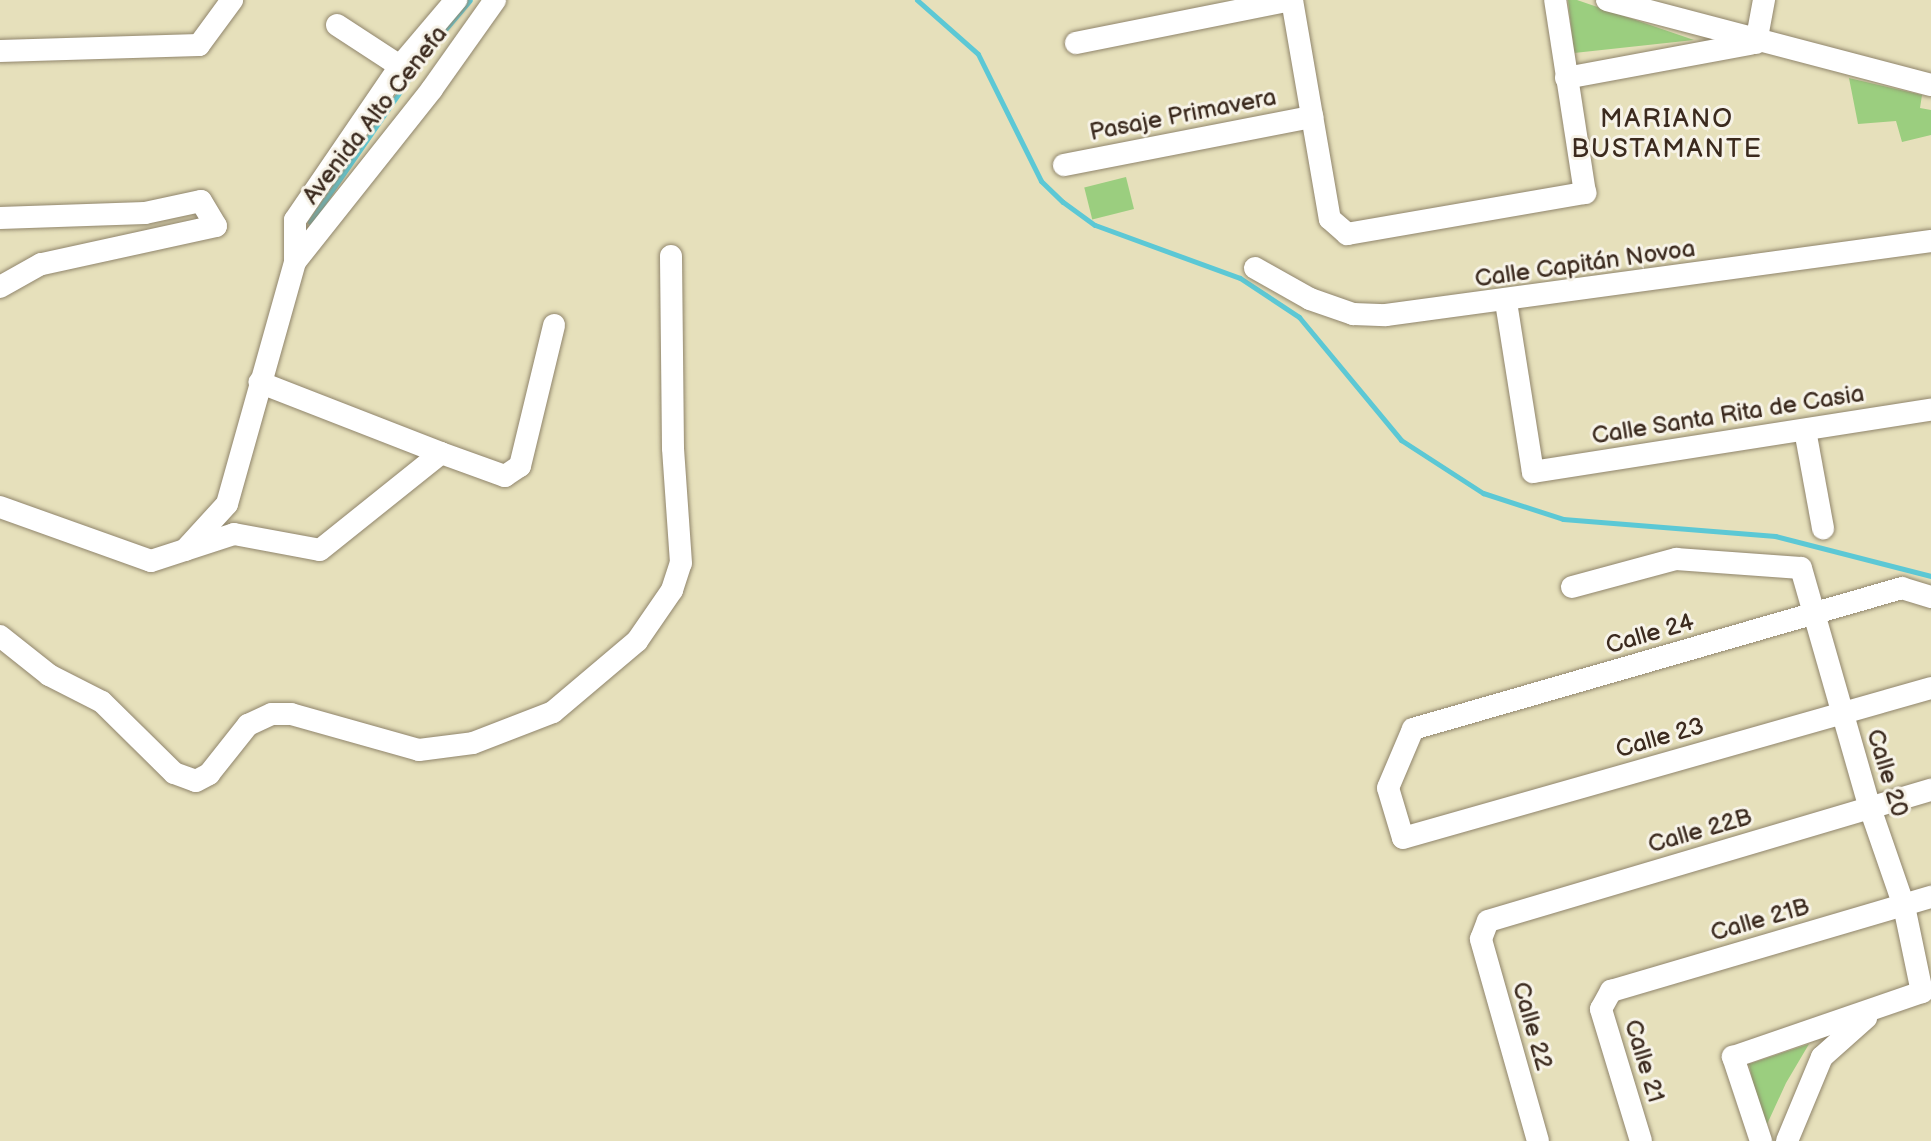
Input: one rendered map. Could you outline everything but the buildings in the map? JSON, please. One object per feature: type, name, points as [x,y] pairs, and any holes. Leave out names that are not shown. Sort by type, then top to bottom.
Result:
[{"type":"street","points":[[0,51],[199,45],[232,0]]},
{"type":"street","name":"Avenida Alto Cenefa","points":[[184,551],[227,504],[295,262],[295,220],[400,66],[456,0]]},
{"type":"street","name":"Avenida Alto Cenefa","points":[[295,262],[432,89],[495,0]]},
{"type":"street","points":[[1076,43],[1292,0],[1330,219],[1338,231],[1347,234],[1585,193],[1555,0]]},
{"type":"street","points":[[1756,43],[1764,0]]},
{"type":"street","points":[[1612,1],[1756,43],[1931,85]]},
{"type":"street","points":[[337,25],[400,66]]},
{"type":"street","points":[[1566,78],[1756,43]]},
{"type":"street","name":"Pasaje Primavera","points":[[1064,165],[1312,117]]},
{"type":"street","points":[[0,218],[145,213],[201,201],[216,226],[41,264],[0,287]]},
{"type":"street","name":"Calle Capitán Novoa","points":[[1255,268],[1310,299],[1353,314],[1506,302],[1931,241]]},
{"type":"street","points":[[0,636],[49,675],[102,702],[174,773],[196,781],[209,774],[248,725],[272,714],[291,714],[419,750],[473,743],[553,712],[637,641],[672,590],[681,563],[673,448],[671,256]]},
{"type":"street","name":"Calle Santa Rita de Casia","points":[[1506,302],[1533,472],[1931,410]]},
{"type":"street","points":[[259,382],[505,476],[520,466],[554,325]]},
{"type":"street","points":[[1805,430],[1823,528]]},
{"type":"street","points":[[0,507],[151,561],[234,534],[320,550],[441,453]]},
{"type":"street","name":"Calle 20","points":[[1572,587],[1676,559],[1801,568],[1870,808],[1904,906],[1926,991]]},
{"type":"street","name":"Calle 24","points":[[1403,838],[1388,788],[1413,729],[1902,588],[1931,597]]},
{"type":"street","name":"Calle 23","points":[[1403,838],[1931,688]]},
{"type":"street","name":"Calle 22B","points":[[1484,924],[1931,790]]},
{"type":"street","name":"Calle 21B","points":[[1606,996],[1617,987],[1931,897]]},
{"type":"street","name":"Calle 22","points":[[1484,924],[1481,939],[1538,1141]]},
{"type":"street","points":[[1761,1141],[1733,1057],[1926,991]]},
{"type":"street","points":[[1787,1141],[1822,1057],[1862,1019],[1926,991]]},
{"type":"street","name":"Calle 21","points":[[1606,996],[1601,1009],[1641,1141]]},
{"type":"green space","points":[[1568,0],[1577,0],[1694,40],[1574,53]]},
{"type":"green space","points":[[1849,78],[1922,95],[1920,108],[1931,110],[1931,135],[1902,142],[1896,121],[1858,124]]},
{"type":"green space","points":[[1126,177],[1134,209],[1092,219],[1084,187]]},
{"type":"green space","points":[[1809,1044],[1786,1083],[1763,1133],[1749,1064]]},
{"type":"waterway","points":[[310,222],[433,44],[470,0]]},
{"type":"waterway","points":[[917,0],[978,54],[1041,181],[1063,202],[1095,225],[1240,278],[1299,317],[1401,440],[1483,493],[1563,519],[1775,536],[1931,576]]},
{"type":"district","name":"MARIANO BUSTAMANTE","points":[[1667,135]]}]
